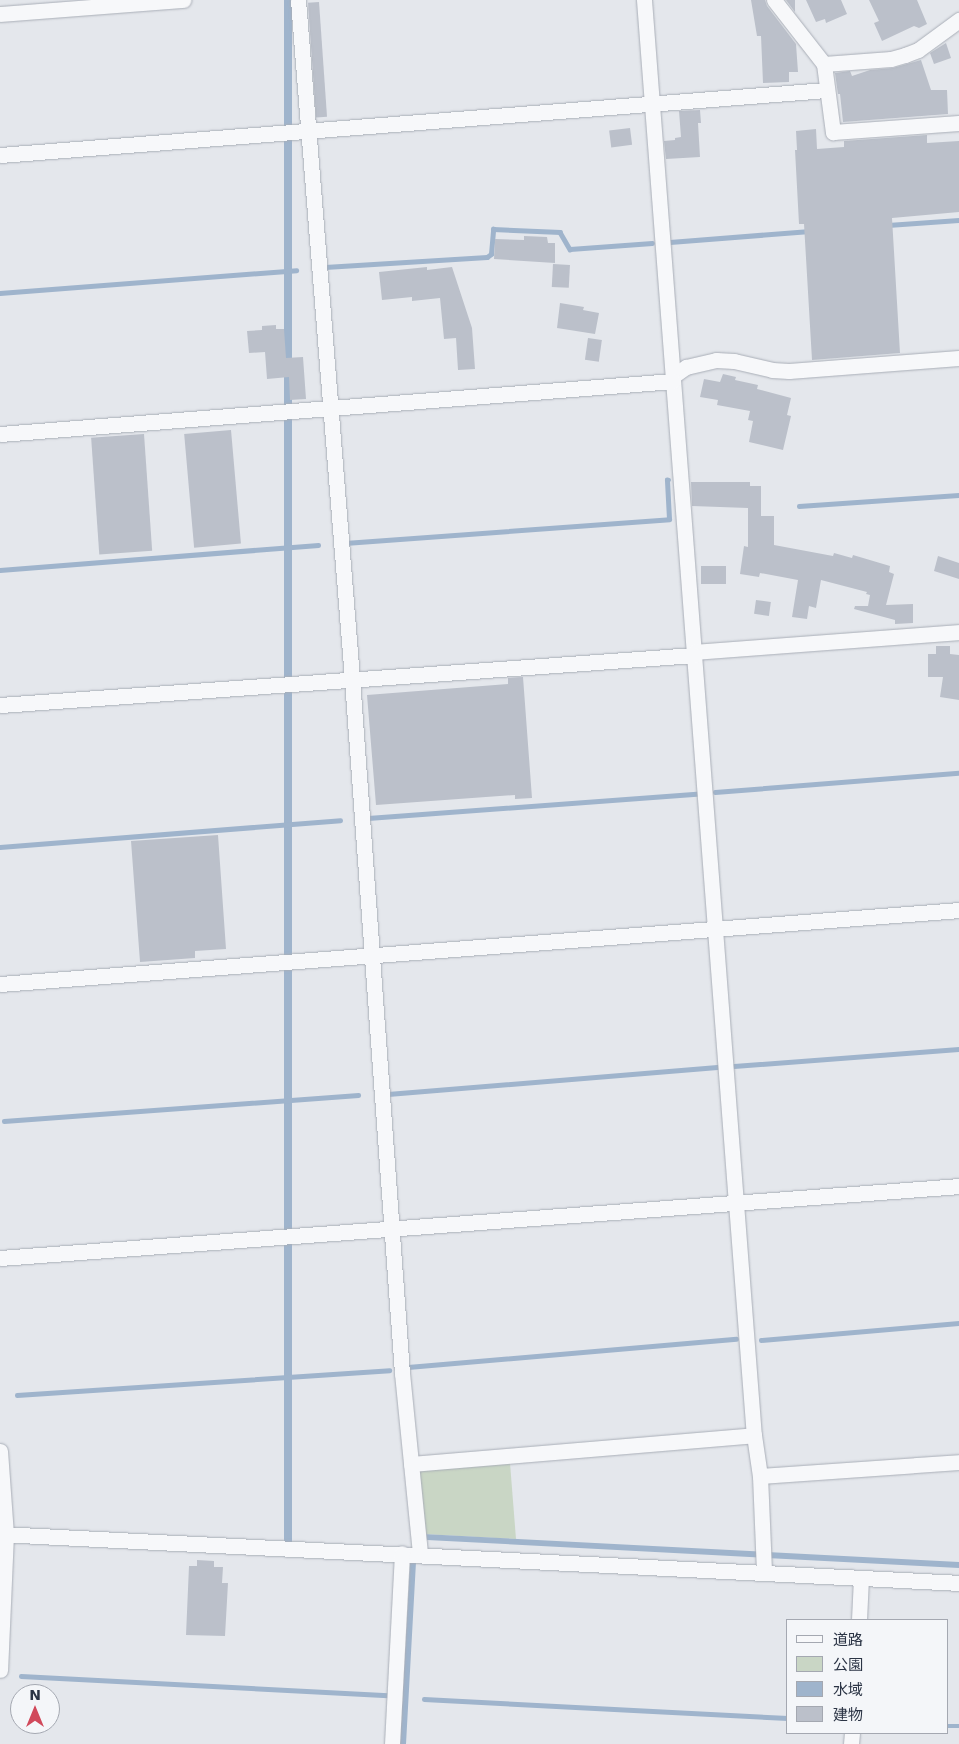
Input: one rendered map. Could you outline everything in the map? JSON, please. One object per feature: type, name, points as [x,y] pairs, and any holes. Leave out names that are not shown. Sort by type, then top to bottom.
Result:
[{"type":"street","points":[[0,14],[183,0]]},
{"type":"street","points":[[298,0],[301,132],[364,957],[386,1230],[420,1554]]},
{"type":"street","points":[[644,0],[754,1434],[760,1476],[764,1561]]},
{"type":"street","points":[[774,0],[824,64],[832,132],[959,123]]},
{"type":"street","points":[[824,64],[891,59],[905,55],[918,50],[959,20]]},
{"type":"street","points":[[0,155],[826,90]]},
{"type":"street","points":[[0,434],[673,379],[686,367],[716,360],[734,360],[772,370],[789,371],[959,358]]},
{"type":"street","points":[[0,705],[959,632]]},
{"type":"street","points":[[0,984],[959,910]]},
{"type":"street","points":[[0,1258],[959,1186]]},
{"type":"street","points":[[411,1464],[754,1434]]},
{"type":"street","points":[[0,1451],[3,1534],[0,1670]]},
{"type":"street","points":[[760,1476],[959,1462]]},
{"type":"street","points":[[3,1534],[420,1554],[764,1561],[861,1578],[959,1582]]},
{"type":"street","points":[[392,1744],[402,1553]]},
{"type":"street","points":[[859,1619],[861,1578]]},
{"type":"green space","points":[[510,1463],[516,1539],[423,1534],[416,1470]]},
{"type":"water","points":[[284,0],[292,0],[292,1546],[284,1546]]},
{"type":"water","points":[[423,1534],[959,1562],[959,1568],[427,1540],[423,1539]]},
{"type":"water","points":[[408,1556],[416,1562],[406,1744],[400,1744],[410,1563]]},
{"type":"building","points":[[751,0],[765,0],[767,6],[796,44],[798,72],[789,72],[789,82],[763,83],[761,36],[757,36]]},
{"type":"building","points":[[786,0],[795,0],[795,12]]},
{"type":"building","points":[[806,0],[841,0],[847,14],[826,23],[825,19],[816,22]]},
{"type":"building","points":[[869,0],[917,0],[927,24],[919,28],[914,26],[882,41],[874,23],[879,21]]},
{"type":"building","points":[[319,2],[327,117],[316,117],[308,3]]},
{"type":"building","points":[[946,43],[951,58],[934,64],[930,53]]},
{"type":"building","points":[[921,60],[931,90],[947,90],[948,114],[843,122],[840,94],[838,94],[835,73],[850,71],[852,76],[870,70],[893,68]]},
{"type":"building","points":[[700,110],[701,123],[698,123],[700,157],[666,159],[664,141],[675,140],[675,138],[681,137],[679,111]]},
{"type":"building","points":[[630,128],[632,145],[611,147],[609,131]]},
{"type":"building","points":[[816,129],[817,149],[844,147],[844,141],[927,135],[927,143],[959,141],[959,212],[892,218],[900,353],[812,360],[804,224],[799,224],[795,150],[797,150],[796,131]]},
{"type":"building","points":[[524,236],[547,237],[548,243],[555,243],[555,263],[494,259],[495,239],[524,240]]},
{"type":"building","points":[[553,264],[570,265],[569,288],[552,287]]},
{"type":"building","points":[[427,267],[427,270],[452,267],[472,328],[475,369],[458,370],[456,338],[444,339],[440,298],[412,301],[412,297],[382,300],[379,272]]},
{"type":"building","points":[[560,303],[584,307],[583,310],[599,313],[595,334],[557,328]]},
{"type":"building","points":[[276,325],[276,329],[284,329],[286,358],[303,357],[306,399],[290,400],[289,377],[267,379],[265,352],[249,353],[247,331],[262,330],[262,326]]},
{"type":"building","points":[[588,338],[602,340],[599,362],[585,360]]},
{"type":"building","points":[[723,374],[736,377],[735,380],[758,385],[757,389],[791,398],[787,415],[791,416],[783,450],[749,442],[753,421],[748,420],[750,411],[717,405],[718,400],[700,397],[704,379],[720,382]]},
{"type":"building","points":[[231,430],[241,544],[194,548],[184,434]]},
{"type":"building","points":[[144,434],[152,551],[99,554],[91,438]]},
{"type":"building","points":[[691,482],[750,482],[750,486],[761,486],[761,516],[774,516],[774,545],[833,556],[834,553],[852,558],[853,555],[890,566],[889,572],[894,574],[886,605],[913,604],[913,623],[895,624],[895,620],[854,609],[855,606],[868,606],[870,595],[866,594],[867,592],[821,580],[816,608],[809,606],[807,619],[792,617],[798,580],[760,573],[759,577],[740,574],[744,546],[748,547],[748,508],[692,506]]},
{"type":"building","points":[[938,556],[959,563],[959,579],[934,571]]},
{"type":"building","points":[[701,566],[726,566],[726,584],[701,584]]},
{"type":"building","points":[[756,600],[771,602],[769,616],[754,614]]},
{"type":"building","points":[[936,646],[950,646],[950,654],[959,655],[959,700],[940,697],[943,677],[928,677],[928,654],[936,654]]},
{"type":"building","points":[[523,677],[532,798],[515,799],[515,795],[376,805],[367,695],[508,684],[508,678]]},
{"type":"building","points":[[218,835],[226,949],[195,951],[195,958],[140,962],[131,841]]},
{"type":"building","points":[[197,1560],[214,1561],[214,1567],[223,1567],[222,1583],[228,1583],[225,1636],[186,1635],[189,1566],[197,1566]]},
{"type":"waterway","points":[[888,225],[959,220]]},
{"type":"waterway","points":[[325,267],[487,257],[491,254],[493,229],[560,232],[570,249],[652,243]]},
{"type":"waterway","points":[[670,242],[810,231]]},
{"type":"waterway","points":[[0,293],[296,270]]},
{"type":"waterway","points":[[345,543],[669,519],[667,480],[669,480]]},
{"type":"waterway","points":[[799,506],[959,495]]},
{"type":"waterway","points":[[0,570],[318,545]]},
{"type":"waterway","points":[[715,792],[959,773]]},
{"type":"waterway","points":[[368,818],[696,794]]},
{"type":"waterway","points":[[0,847],[340,820]]},
{"type":"waterway","points":[[734,1066],[959,1049]]},
{"type":"waterway","points":[[388,1094],[717,1067]]},
{"type":"waterway","points":[[4,1121],[358,1095]]},
{"type":"waterway","points":[[761,1340],[959,1323]]},
{"type":"waterway","points":[[408,1367],[736,1339]]},
{"type":"waterway","points":[[17,1395],[389,1370]]},
{"type":"waterway","points":[[21,1676],[388,1695]]},
{"type":"waterway","points":[[424,1699],[786,1718]]},
{"type":"waterway","points":[[949,1726],[959,1726]]}]
